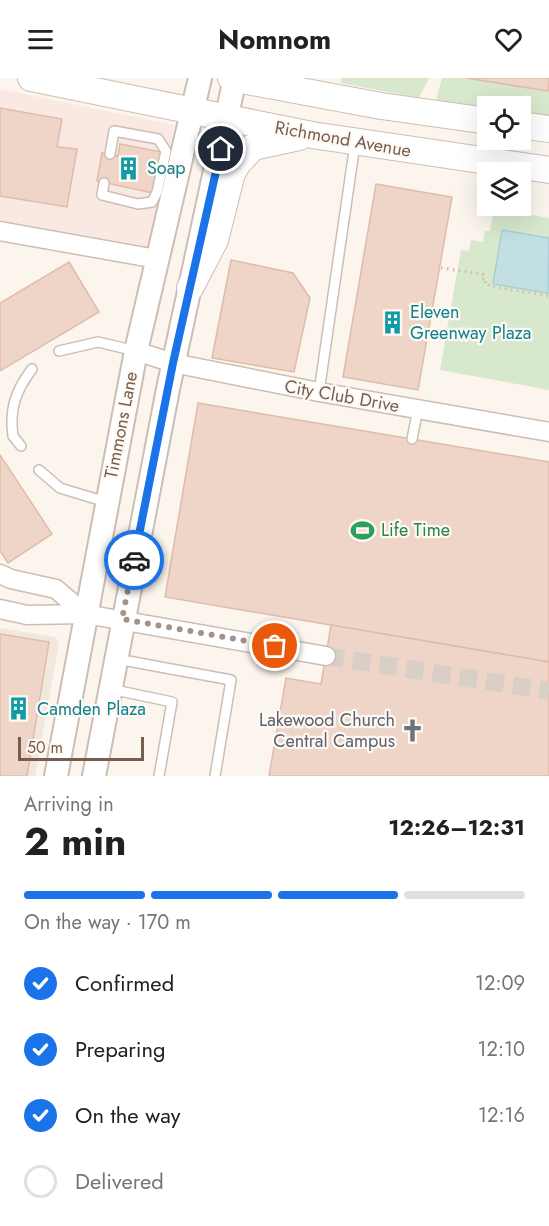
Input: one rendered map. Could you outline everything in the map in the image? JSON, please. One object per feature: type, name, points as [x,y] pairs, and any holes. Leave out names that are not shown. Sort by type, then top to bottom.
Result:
[{"type":"main road","name":"Richmond Avenue","points":[[32,78],[312,135],[549,170]]},
{"type":"main road","points":[[234,78],[381,106],[477,119]]},
{"type":"main road","points":[[531,127],[549,129]]},
{"type":"main road","points":[[190,288],[214,240],[232,173],[238,163],[253,147],[312,135]]},
{"type":"street","name":"Timmons Lane","points":[[56,776],[136,351],[200,78]]},
{"type":"street","points":[[94,776],[122,619],[173,363],[228,118],[234,78]]},
{"type":"street","points":[[0,231],[157,259]]},
{"type":"street","name":"City Club Drive","points":[[136,351],[173,363],[319,392],[549,432]]},
{"type":"street","points":[[0,574],[11,579],[56,589],[85,614]]},
{"type":"street","points":[[0,609],[27,615],[85,614],[122,619],[326,656]]},
{"type":"street","points":[[70,700],[74,752],[72,776]]},
{"type":"lane","points":[[104,183],[102,195],[138,204],[152,201],[157,192],[166,150],[158,139],[114,131],[110,154]]},
{"type":"lane","points":[[319,392],[355,142]]},
{"type":"lane","points":[[58,351],[98,342],[136,351]]},
{"type":"lane","points":[[21,446],[13,436],[13,403],[21,384],[32,369]]},
{"type":"lane","points":[[412,439],[418,410]]},
{"type":"lane","points":[[39,470],[60,488],[106,502]]},
{"type":"lane","points":[[115,658],[231,680],[215,776]]},
{"type":"lane","points":[[110,689],[172,702],[159,776]]},
{"type":"path","points":[[441,268],[483,274],[482,279],[486,279],[489,286],[549,296]]},
{"type":"shaded area","points":[[0,89],[174,125],[151,247],[0,220]]},
{"type":"shaded area","name":"Camden Plaza","points":[[0,628],[55,637],[59,643],[35,776],[0,776]]},
{"type":"green space","points":[[341,78],[429,78],[419,98],[341,83]]},
{"type":"green space","points":[[442,78],[466,78],[547,91],[549,85],[549,117],[531,114],[531,96],[477,96],[477,106],[436,100]]},
{"type":"green space","points":[[531,215],[549,218],[549,390],[440,370],[461,250],[469,251],[471,240],[483,242],[485,231],[490,231],[493,216]]},
{"type":"water","points":[[502,230],[549,238],[548,293],[493,284]]},
{"type":"building","points":[[466,78],[549,78],[549,85],[548,91]]},
{"type":"building","points":[[0,108],[62,119],[57,147],[77,149],[67,207],[0,196]]},
{"type":"building","name":"Soap","points":[[120,144],[162,152],[153,193],[97,181],[102,153],[118,156]]},
{"type":"building","name":"Eleven Greenway Plaza","points":[[376,184],[452,197],[418,390],[343,377]]},
{"type":"building","points":[[231,260],[293,273],[310,298],[294,372],[212,358]]},
{"type":"building","points":[[69,262],[99,312],[0,371],[0,303]]},
{"type":"building","name":"Life Time","points":[[198,403],[549,462],[549,662],[165,597]]},
{"type":"building","points":[[0,455],[52,534],[8,563],[0,551]]},
{"type":"building","name":"Lakewood Church Central Campus","points":[[331,625],[549,662],[549,776],[269,776],[286,678],[321,684]]},
{"type":"building","name":"Camden Plaza","points":[[0,634],[49,642],[27,776],[0,776]]},
{"type":"tunnel","points":[[326,656],[549,691]]},
{"type":"way so far","points":[[134,560],[122,619],[275,646]]},
{"type":"place","name":"Soap","points":[[129,168]]},
{"type":"place","name":"Eleven Greenway Plaza","points":[[392,322]]},
{"type":"place","name":"Life Time","points":[[363,530]]},
{"type":"place","name":"Camden Plaza","points":[[19,709]]},
{"type":"place","name":"Lakewood Church Central Campus","points":[[413,730]]},
{"type":"route","points":[[134,560],[173,363],[221,149]]}]
